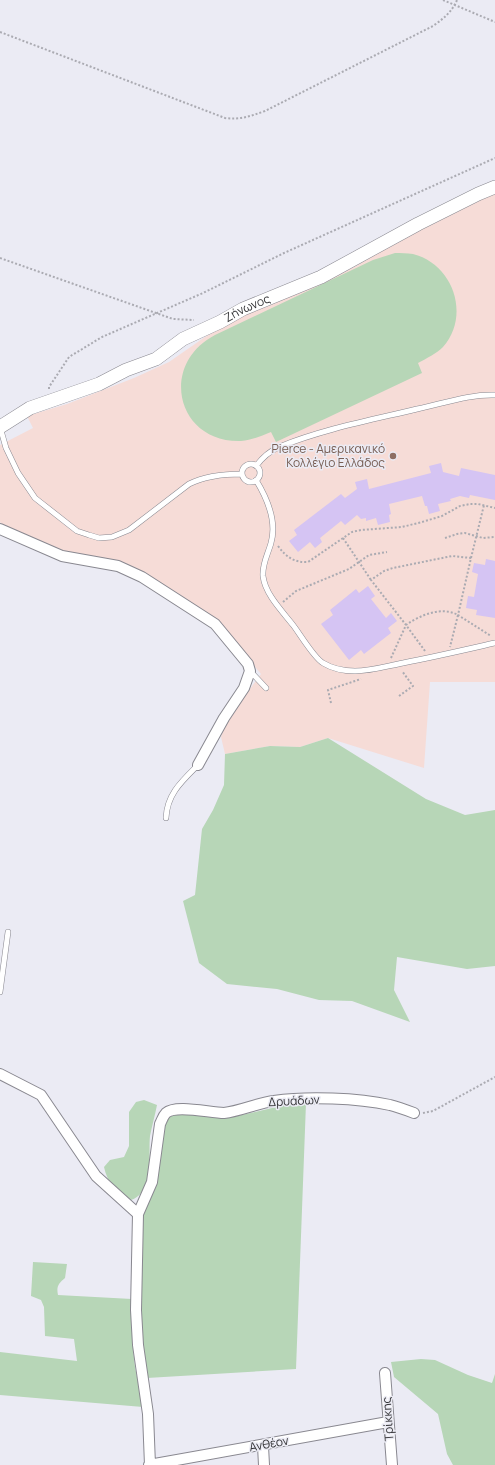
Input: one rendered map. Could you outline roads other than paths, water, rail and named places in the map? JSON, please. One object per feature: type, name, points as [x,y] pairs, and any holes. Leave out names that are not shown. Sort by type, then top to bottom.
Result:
[{"type":"street","name":"Ζήνωνος","points":[[0,427],[30,408],[99,384],[126,370],[156,359],[183,338],[220,322],[249,306],[321,276],[418,224],[495,187]]},
{"type":"street","points":[[0,529],[62,556],[118,566],[142,577],[215,624],[248,664],[250,671],[244,688],[224,718],[198,765]]},
{"type":"street","points":[[0,1074],[40,1095],[96,1176],[138,1214],[136,1317],[138,1345],[148,1414],[150,1465]]},
{"type":"street","name":"Δρυάδων","points":[[138,1214],[152,1182],[160,1124],[163,1118],[173,1110],[224,1113],[276,1100],[309,1099],[373,1102],[391,1105],[414,1113]]},
{"type":"street","name":"Τρίκκης","points":[[385,1373],[392,1465]]},
{"type":"street","name":"Ανθέον","points":[[150,1465],[263,1446],[388,1422]]},
{"type":"street","points":[[263,1446],[264,1465]]},
{"type":"lane","points":[[256,466],[268,453],[278,447],[342,427],[456,400],[485,395],[495,395]]},
{"type":"lane","points":[[0,427],[6,448],[18,473],[34,498],[77,531],[98,538],[112,537],[129,530],[189,484],[199,479],[230,474],[242,474]]},
{"type":"lane","points":[[253,464],[260,472],[259,477],[252,482],[247,480],[242,474],[247,465],[253,464]]},
{"type":"lane","points":[[256,480],[263,491],[269,507],[273,526],[272,542],[264,566],[263,577],[270,594],[321,662],[341,670],[356,671],[448,654],[495,643]]},
{"type":"lane","points":[[250,671],[266,688]]},
{"type":"lane","points":[[166,818],[170,798],[176,788],[198,765]]},
{"type":"lane","points":[[0,992],[8,932]]},
{"type":"place","name":"Pierce - Αμερικανικό Κολλέγιο Ελλάδος","points":[[393,456]]}]
